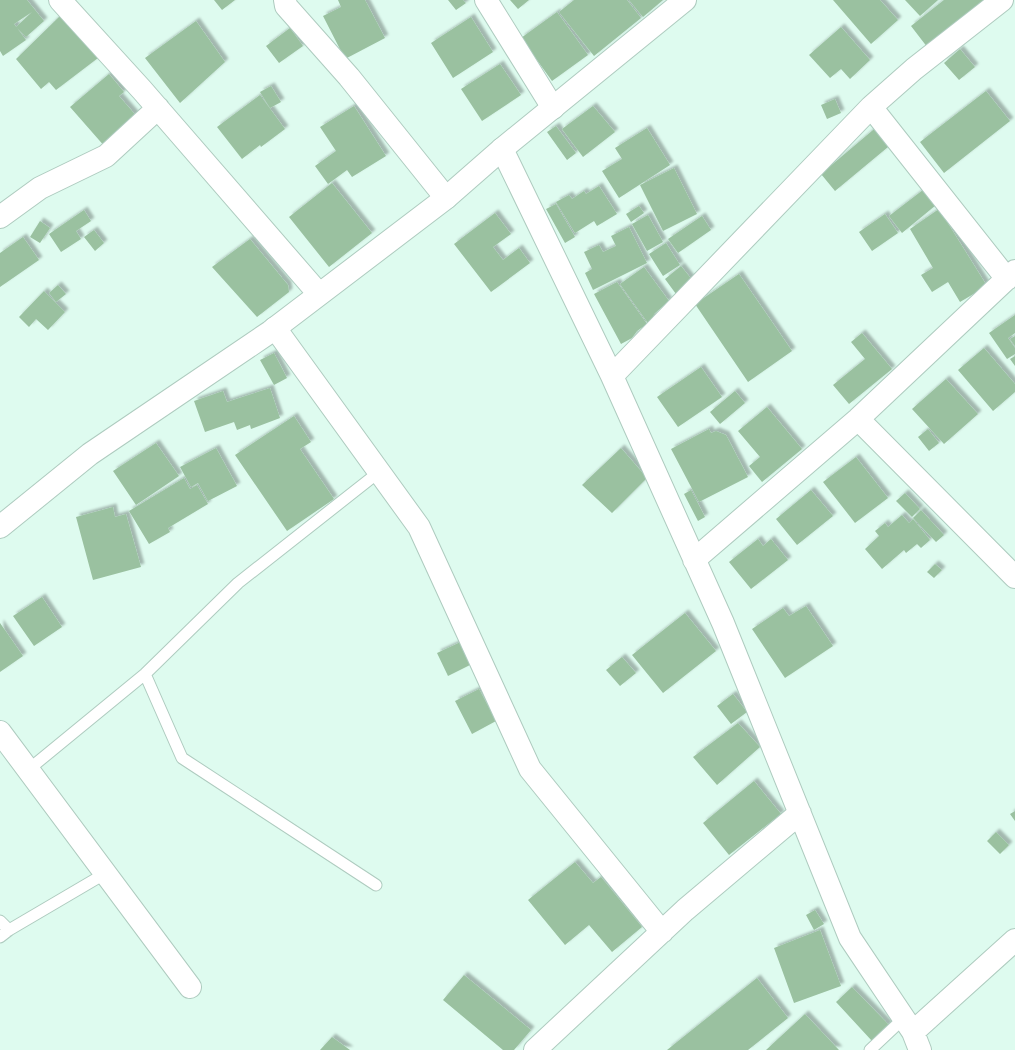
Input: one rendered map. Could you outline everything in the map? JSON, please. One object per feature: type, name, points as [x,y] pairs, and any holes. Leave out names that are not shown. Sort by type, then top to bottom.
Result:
[{"type":"street","points":[[60,0],[158,108],[319,294]]},
{"type":"street","points":[[285,0],[286,6],[350,77],[446,198]]},
{"type":"street","points":[[486,0],[553,108]]},
{"type":"street","points":[[0,527],[90,454],[275,328],[446,198],[502,149],[685,0]]},
{"type":"street","points":[[612,376],[871,107],[914,69],[1002,0]]},
{"type":"street","points":[[694,560],[858,419],[1011,275],[871,107]]},
{"type":"street","points":[[0,217],[40,188],[106,156],[158,108]]},
{"type":"street","points":[[502,149],[612,376],[722,623],[850,938],[912,1033],[1015,940]]},
{"type":"street","points":[[275,328],[419,528],[530,769],[662,932]]},
{"type":"street","points":[[858,419],[1015,577]]},
{"type":"street","points":[[0,732],[190,986]]},
{"type":"street","points":[[535,1050],[685,910],[800,813]]},
{"type":"lane","points":[[28,770],[145,674],[238,583],[379,472]]},
{"type":"lane","points":[[145,674],[182,758],[376,885]]},
{"type":"lane","points":[[0,921],[4,933],[106,873]]},
{"type":"lane","points":[[870,1050],[912,1033]]},
{"type":"building","points":[[0,0],[27,0],[44,21],[26,37],[17,28],[26,40],[3,56],[0,51]],"holes":[[[32,12],[16,27],[14,24]]]},
{"type":"building","points":[[214,0],[235,0],[222,10]]},
{"type":"building","points":[[338,0],[365,0],[385,38],[345,59],[323,16],[341,7]]},
{"type":"building","points":[[448,0],[463,0],[466,3],[456,10]]},
{"type":"building","points":[[510,0],[529,0],[518,9]]},
{"type":"building","points":[[574,0],[627,0],[641,18],[594,56],[559,12]]},
{"type":"building","points":[[629,0],[663,0],[643,17]]},
{"type":"building","points":[[833,0],[880,0],[898,20],[871,44]]},
{"type":"building","points":[[905,0],[938,0],[920,16]]},
{"type":"building","points":[[944,0],[988,0],[931,52],[911,26]]},
{"type":"building","points":[[557,12],[588,55],[552,81],[521,38]]},
{"type":"building","points":[[60,16],[98,58],[56,90],[49,82],[41,89],[16,59]]},
{"type":"building","points":[[471,17],[493,52],[453,78],[431,43]]},
{"type":"building","points":[[196,21],[225,62],[180,103],[145,58]]},
{"type":"building","points":[[841,27],[870,60],[850,79],[841,69],[830,78],[809,55]]},
{"type":"building","points":[[290,28],[303,46],[279,63],[266,46]]},
{"type":"building","points":[[960,49],[975,67],[959,80],[944,63]]},
{"type":"building","points":[[500,64],[521,95],[482,121],[461,89]]},
{"type":"building","points":[[109,74],[124,92],[119,96],[139,119],[106,148],[70,107]]},
{"type":"building","points":[[271,86],[281,102],[270,108],[260,92]]},
{"type":"building","points":[[986,91],[1010,121],[944,173],[920,142]]},
{"type":"building","points":[[260,95],[285,129],[242,159],[217,127]]},
{"type":"building","points":[[835,99],[841,113],[827,119],[821,105]]},
{"type":"building","points":[[354,106],[386,156],[352,177],[347,170],[328,184],[315,166],[336,151],[320,127]]},
{"type":"building","points":[[593,106],[615,132],[583,157],[562,129]]},
{"type":"building","points":[[879,125],[894,142],[835,191],[821,174]]},
{"type":"building","points":[[556,126],[576,153],[567,160],[547,132]]},
{"type":"building","points":[[647,128],[670,165],[619,198],[602,171],[622,159],[615,148]]},
{"type":"building","points":[[674,168],[697,214],[663,231],[640,185]]},
{"type":"building","points":[[332,183],[372,233],[329,267],[289,217]]},
{"type":"building","points":[[599,186],[617,214],[597,226],[594,221],[575,233],[556,202],[569,195],[572,199],[584,191],[586,194]]},
{"type":"building","points":[[923,190],[936,205],[902,233],[889,216]]},
{"type":"building","points":[[556,204],[575,237],[565,243],[546,209]]},
{"type":"building","points":[[639,206],[644,213],[631,222],[626,214]]},
{"type":"building","points":[[939,209],[987,286],[960,302],[948,282],[932,292],[921,275],[933,268],[910,229]]},
{"type":"building","points":[[84,210],[91,221],[76,231],[81,239],[61,252],[49,234]]},
{"type":"building","points":[[495,213],[511,234],[493,247],[503,260],[519,248],[530,263],[491,292],[454,244]]},
{"type":"building","points":[[885,214],[898,233],[872,251],[859,232]]},
{"type":"building","points":[[648,215],[663,242],[647,251],[632,224]]},
{"type":"building","points":[[702,216],[711,230],[678,253],[668,239]]},
{"type":"building","points":[[40,221],[50,228],[40,243],[30,237]]},
{"type":"building","points":[[629,227],[647,263],[593,290],[585,273],[592,269],[584,252],[599,245],[603,252],[616,246],[611,236]]},
{"type":"building","points":[[94,230],[104,243],[95,251],[84,237]]},
{"type":"building","points":[[23,237],[39,260],[0,287],[0,253]]},
{"type":"building","points":[[250,239],[288,285],[289,292],[257,317],[212,267]]},
{"type":"building","points":[[666,243],[680,265],[663,276],[649,254]]},
{"type":"building","points":[[681,266],[693,281],[676,294],[665,279]]},
{"type":"building","points":[[644,267],[669,301],[654,314],[653,319],[648,323],[620,284]]},
{"type":"building","points":[[739,274],[792,351],[748,382],[695,304]]},
{"type":"building","points":[[617,282],[647,324],[637,331],[632,338],[621,344],[594,294]]},
{"type":"building","points":[[58,285],[66,294],[56,302],[49,293]]},
{"type":"building","points":[[44,291],[65,312],[48,330],[36,319],[29,327],[19,317]]},
{"type":"building","points":[[1015,315],[1015,333],[1008,338],[1015,348],[1015,354],[1007,359],[989,333]]},
{"type":"building","points":[[862,333],[892,369],[849,404],[833,385],[865,359],[851,342]]},
{"type":"building","points":[[1015,336],[1015,346],[1010,339]]},
{"type":"building","points":[[984,348],[1015,384],[1015,392],[993,411],[958,370]]},
{"type":"building","points":[[274,353],[287,378],[274,385],[260,360]]},
{"type":"building","points":[[1015,356],[1015,366],[1010,359]]},
{"type":"building","points":[[701,367],[722,397],[678,427],[657,397]]},
{"type":"building","points":[[946,379],[978,414],[944,444],[912,409]]},
{"type":"building","points":[[270,388],[280,418],[251,429],[250,425],[237,430],[234,422],[205,432],[194,401],[223,391],[227,402]]},
{"type":"building","points":[[735,391],[745,403],[720,424],[710,412]]},
{"type":"building","points":[[767,407],[802,449],[762,482],[749,466],[760,457],[738,431]]},
{"type":"building","points":[[294,416],[311,442],[300,449],[334,499],[287,531],[235,455]]},
{"type":"building","points":[[709,429],[711,433],[716,431],[726,435],[748,477],[699,502],[671,449]]},
{"type":"building","points":[[928,429],[939,443],[929,451],[918,437]]},
{"type":"building","points":[[156,443],[179,476],[136,505],[113,471]]},
{"type":"building","points":[[216,448],[237,486],[208,501],[198,483],[191,487],[180,467]]},
{"type":"building","points":[[621,448],[647,478],[612,513],[582,485]]},
{"type":"building","points":[[856,457],[888,498],[855,523],[823,482]]},
{"type":"building","points":[[184,478],[190,489],[197,485],[208,504],[168,528],[170,532],[149,544],[129,511]]},
{"type":"building","points":[[691,490],[705,517],[698,521],[684,494]]},
{"type":"building","points":[[811,490],[833,516],[797,545],[776,519]]},
{"type":"building","points":[[905,493],[920,509],[912,517],[896,501]]},
{"type":"building","points":[[113,507],[115,517],[126,514],[141,567],[93,580],[76,517]]},
{"type":"building","points":[[921,510],[944,535],[936,542],[913,518]]},
{"type":"building","points":[[902,515],[909,523],[913,519],[930,540],[921,548],[917,544],[906,553],[904,550],[882,569],[865,549],[879,536],[875,531],[885,523],[888,527]]},
{"type":"building","points":[[758,539],[763,546],[771,539],[788,560],[751,589],[729,562]]},
{"type":"building","points":[[935,564],[942,570],[934,578],[927,572]]},
{"type":"building","points":[[42,597],[62,627],[34,646],[13,616]]},
{"type":"building","points":[[806,606],[833,646],[785,678],[752,629],[783,608],[789,616]]},
{"type":"building","points":[[685,613],[716,651],[663,693],[632,655]]},
{"type":"building","points":[[0,623],[23,656],[0,672]]},
{"type":"building","points":[[465,640],[476,662],[448,676],[437,653]]},
{"type":"building","points":[[622,657],[636,673],[620,686],[606,670]]},
{"type":"building","points":[[479,689],[496,721],[472,734],[455,701]]},
{"type":"building","points":[[733,694],[747,712],[731,724],[717,706]]},
{"type":"building","points":[[738,723],[760,747],[717,785],[693,757]]},
{"type":"building","points":[[754,781],[781,814],[729,855],[703,823]]},
{"type":"building","points":[[1015,811],[1015,821],[1010,814]]},
{"type":"building","points":[[996,832],[1009,845],[1000,854],[987,841]]},
{"type":"building","points":[[575,862],[593,883],[601,877],[642,927],[612,952],[589,925],[565,945],[528,900]]},
{"type":"building","points":[[815,910],[824,924],[814,930],[806,915]]},
{"type":"building","points":[[820,930],[841,986],[794,1003],[774,948]]},
{"type":"building","points":[[464,975],[531,1030],[514,1050],[503,1050],[443,1000]]},
{"type":"building","points":[[757,978],[788,1018],[748,1050],[667,1050]]},
{"type":"building","points":[[852,987],[889,1025],[872,1041],[836,1002]]},
{"type":"building","points":[[805,1014],[839,1050],[766,1050]]},
{"type":"building","points":[[332,1037],[350,1050],[320,1050]]}]
